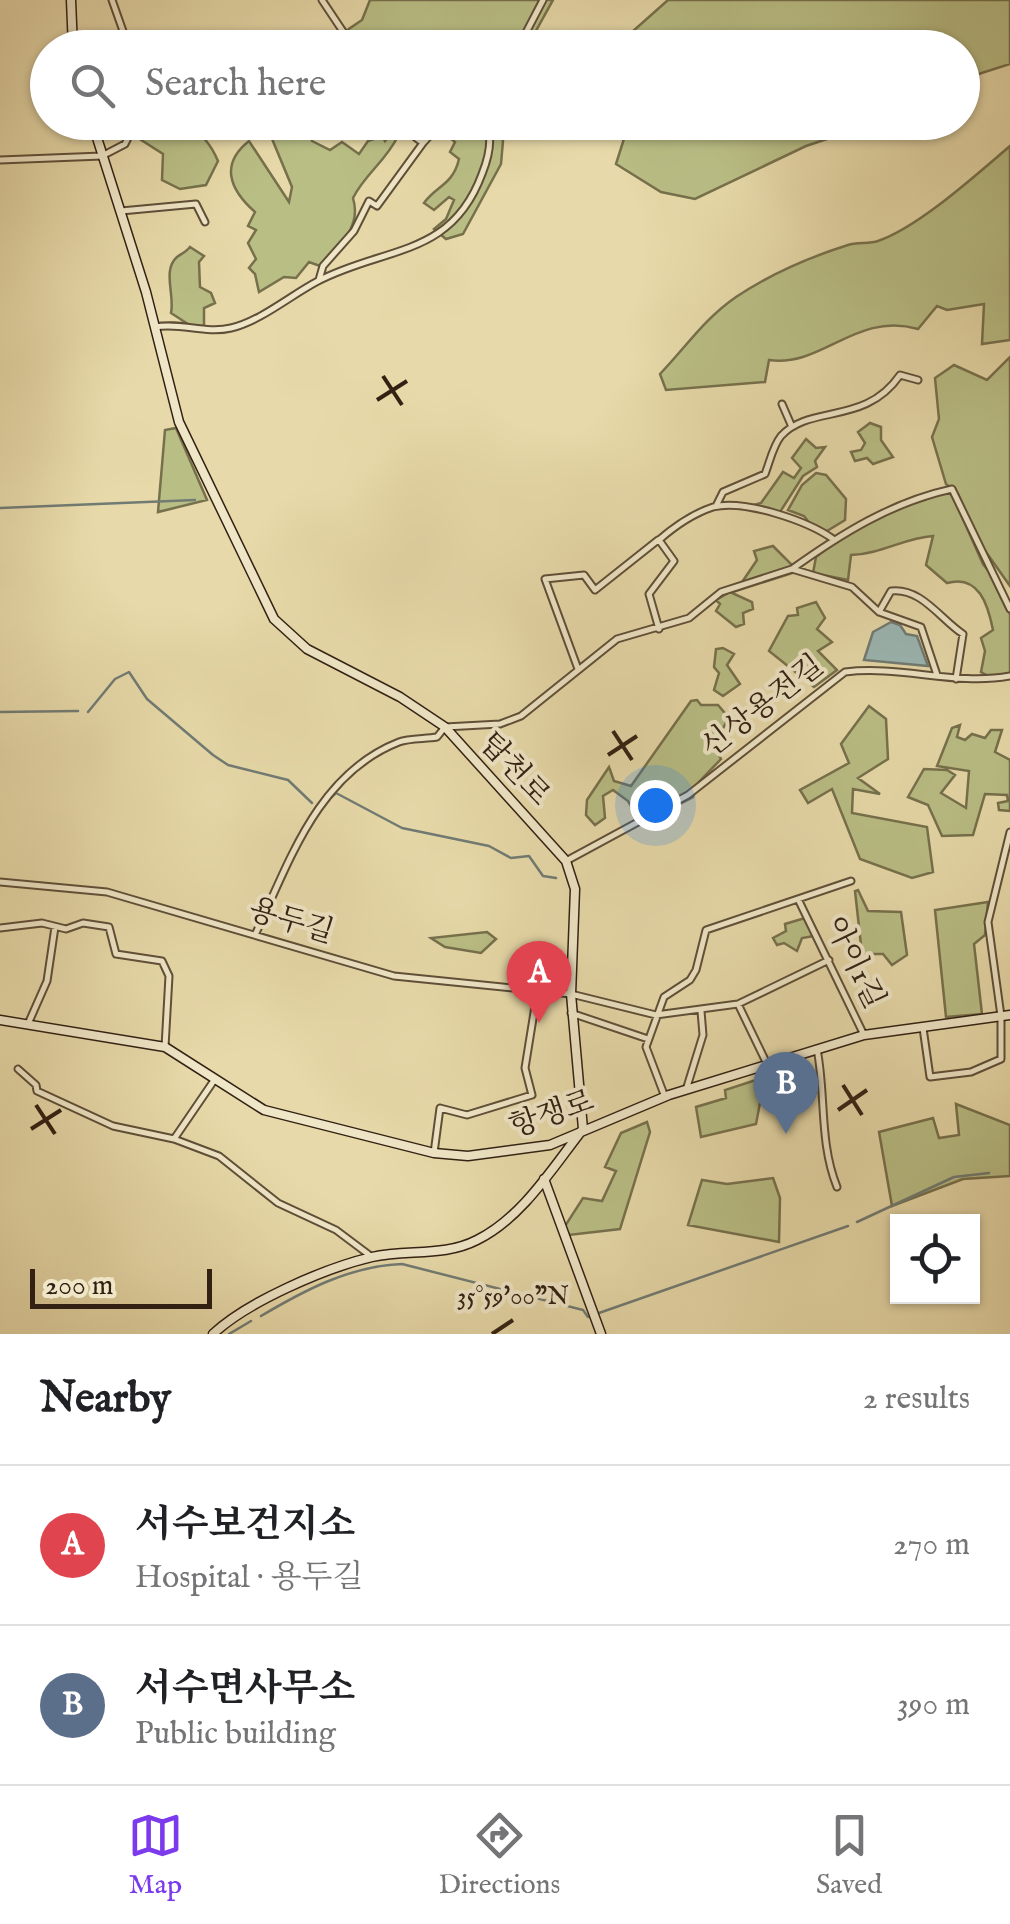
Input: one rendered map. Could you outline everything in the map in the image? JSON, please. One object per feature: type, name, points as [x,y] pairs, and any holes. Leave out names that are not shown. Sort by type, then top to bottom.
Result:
[{"type":"main road","points":[[71,0],[72,30]]},
{"type":"main road","name":"탑천로","points":[[97,140],[155,327],[179,422],[274,619],[308,649],[400,697],[446,727],[566,861]]},
{"type":"main road","points":[[212,1334],[263,1302],[372,1257],[450,1251],[479,1240],[507,1220],[584,1129],[570,994],[576,909],[566,861]]},
{"type":"main road","name":"항쟁로","points":[[0,1020],[165,1047],[264,1110],[434,1153],[505,1154],[550,1145],[665,1097],[864,1035],[1006,1016]]},
{"type":"main road","points":[[544,1178],[601,1334]]},
{"type":"street","points":[[112,0],[123,30]]},
{"type":"street","points":[[322,0],[342,30]]},
{"type":"street","points":[[527,30],[543,0]]},
{"type":"street","points":[[0,160],[102,156],[127,140]]},
{"type":"street","points":[[419,140],[423,143]]},
{"type":"street","points":[[320,280],[324,266],[354,231],[369,201],[376,206],[426,140]]},
{"type":"street","points":[[155,327],[208,331],[234,327],[320,280],[402,252],[458,220],[468,208],[485,166],[490,140]]},
{"type":"street","points":[[121,210],[196,204],[205,222]]},
{"type":"street","points":[[716,506],[724,492],[765,474],[776,442],[792,427],[885,397],[900,375],[918,380]]},
{"type":"street","points":[[782,404],[792,427]]},
{"type":"street","points":[[255,935],[318,804],[378,754],[402,740],[437,737],[446,727],[500,724],[521,716],[617,639],[689,618],[721,592],[792,569],[834,540],[912,498],[952,489],[1010,609]]},
{"type":"street","points":[[578,669],[545,579],[584,575],[595,590],[681,521],[716,506],[788,515],[834,540]]},
{"type":"street","points":[[659,540],[674,561],[648,594],[659,628]]},
{"type":"street","points":[[792,569],[852,587],[878,612],[921,627],[938,675]]},
{"type":"street","points":[[878,612],[891,590],[898,589],[914,594],[950,621],[964,641],[956,679]]},
{"type":"street","name":"신상용전길","points":[[566,861],[688,795],[845,672],[956,679],[1010,676]]},
{"type":"street","points":[[1000,1059],[1006,1016],[988,922],[1010,832]]},
{"type":"street","points":[[798,899],[851,881]]},
{"type":"street","name":"용두길","points":[[0,882],[107,892],[394,976],[537,994],[570,994],[656,1016]]},
{"type":"street","name":"아이1길","points":[[648,1039],[664,997],[690,980],[706,930],[798,899],[864,1035]]},
{"type":"street","points":[[0,928],[42,923],[66,929],[83,923],[109,927],[116,954],[162,962],[169,976],[165,1047]]},
{"type":"street","points":[[28,1025],[47,981],[55,927]]},
{"type":"street","points":[[656,1016],[738,1004],[829,960]]},
{"type":"street","points":[[434,1153],[440,1108],[467,1115],[532,1095],[525,1068],[537,994]]},
{"type":"street","points":[[738,1004],[766,1064]]},
{"type":"street","points":[[686,1090],[702,1034],[701,1011]]},
{"type":"street","points":[[571,1013],[648,1039],[646,1048],[665,1097]]},
{"type":"street","points":[[922,1028],[930,1077],[971,1072],[1000,1059]]},
{"type":"street","points":[[817,1049],[824,1084],[824,1132],[838,1187]]},
{"type":"street","points":[[1000,1059],[1010,1066]]},
{"type":"street","points":[[18,1068],[36,1084],[37,1091],[76,1111],[113,1126],[174,1138],[219,1156],[278,1203],[336,1230],[372,1257]]},
{"type":"street","points":[[174,1138],[216,1077]]},
{"type":"green space","points":[[370,0],[553,0],[536,30],[347,30],[362,20]]},
{"type":"green space","points":[[668,0],[1010,0],[1010,64],[980,74],[980,30],[634,30]]},
{"type":"green space","points":[[141,140],[205,140],[218,161],[206,185],[180,189],[162,180],[163,154]]},
{"type":"green space","points":[[272,140],[312,140],[330,150],[342,142],[359,154],[368,141],[396,140],[353,198],[352,227],[334,251],[320,266],[309,262],[296,278],[284,277],[259,292],[255,274],[249,268],[256,259],[248,243],[256,230],[248,226],[255,212],[234,185],[234,159],[249,141],[289,202],[292,187]]},
{"type":"green space","points":[[452,140],[503,141],[501,164],[463,234],[446,239],[434,229],[446,219],[454,200],[449,197],[434,210],[424,203],[456,168],[459,159],[450,152]]},
{"type":"green space","points":[[623,140],[824,140],[695,199],[661,192],[616,164]]},
{"type":"green space","points":[[1010,146],[1010,340],[982,344],[984,304],[947,310],[937,306],[918,329],[876,327],[806,356],[769,360],[765,382],[666,390],[660,374],[705,324],[736,297],[819,255],[894,234],[947,199]]},
{"type":"green space","points":[[190,247],[204,256],[199,262],[200,287],[211,293],[215,303],[204,308],[204,326],[191,326],[171,313],[170,269]]},
{"type":"green space","points":[[1010,357],[1010,586],[974,535],[958,494],[946,484],[932,437],[939,419],[935,378],[954,365],[987,380]]},
{"type":"green space","points":[[870,423],[881,427],[881,440],[893,457],[873,464],[867,458],[855,461],[851,452],[861,450],[865,443],[858,432]]},
{"type":"green space","points":[[176,428],[207,500],[158,512],[165,430]]},
{"type":"green space","points":[[806,439],[816,448],[825,447],[815,461],[817,467],[803,476],[780,512],[743,508],[761,503],[783,472],[794,478],[801,468],[792,458]]},
{"type":"green space","points":[[816,473],[826,475],[846,499],[845,520],[827,531],[814,529],[804,516],[788,510],[802,485]]},
{"type":"green space","points":[[951,492],[983,564],[1004,590],[1010,615],[1010,674],[990,677],[981,672],[985,651],[981,638],[993,630],[988,611],[974,587],[958,581],[947,583],[926,565],[933,536],[851,555],[848,580],[813,573],[816,557],[863,525],[897,509]]},
{"type":"green space","points":[[773,546],[791,564],[792,573],[736,591],[757,560],[754,551]]},
{"type":"green space","points":[[730,592],[752,602],[753,609],[743,613],[744,624],[736,627],[716,611],[720,604],[716,600]]},
{"type":"green space","points":[[816,602],[825,618],[817,629],[832,642],[818,651],[837,670],[814,687],[769,651],[788,616],[798,615],[797,608]]},
{"type":"green space","points":[[716,649],[734,654],[727,665],[740,684],[723,696],[714,690],[719,673],[714,667]]},
{"type":"green space","points":[[697,700],[701,705],[718,705],[729,718],[713,745],[721,759],[699,782],[693,797],[674,807],[648,805],[647,814],[637,816],[628,801],[613,790],[603,796],[605,818],[595,825],[586,815],[587,800],[609,767],[614,781],[631,786],[691,701]]},
{"type":"green space","points":[[869,706],[886,719],[888,759],[858,778],[880,794],[853,789],[852,813],[927,827],[933,872],[912,878],[860,859],[832,789],[808,803],[800,790],[849,763],[841,744]]},
{"type":"green space","points":[[960,725],[957,737],[965,740],[972,734],[985,738],[991,730],[1002,730],[995,752],[1010,760],[1010,811],[999,810],[998,803],[1008,801],[1007,795],[985,794],[973,835],[942,836],[928,805],[908,797],[924,769],[947,770],[955,775],[941,793],[966,808],[969,771],[937,766],[952,728]]},
{"type":"green space","points":[[858,890],[868,911],[901,912],[907,955],[892,965],[883,954],[862,954],[855,891]]},
{"type":"green space","points":[[988,902],[985,935],[974,944],[982,1014],[946,1017],[935,910]]},
{"type":"green space","points":[[805,918],[814,936],[802,938],[797,951],[784,943],[777,945],[773,938],[786,931],[785,924]]},
{"type":"green space","points":[[487,932],[496,939],[481,953],[445,947],[431,938]]},
{"type":"green space","points":[[765,1077],[756,1124],[701,1137],[696,1107],[726,1098],[725,1090]]},
{"type":"green space","points":[[956,1104],[1010,1125],[1010,1176],[963,1179],[892,1206],[879,1132],[933,1118],[939,1138],[959,1135]]},
{"type":"green space","points":[[647,1122],[650,1132],[620,1229],[569,1235],[565,1226],[583,1198],[602,1201],[616,1171],[605,1167],[621,1133]]},
{"type":"green space","points":[[773,1178],[780,1198],[779,1242],[688,1225],[702,1180],[727,1184]]},
{"type":"water","points":[[891,622],[900,625],[906,634],[917,636],[928,666],[864,660],[873,632]]},
{"type":"waterway","points":[[0,508],[195,500]]},
{"type":"waterway","points":[[88,712],[115,679],[129,672],[147,699],[213,755],[228,765],[288,780],[312,803]]},
{"type":"waterway","points":[[0,712],[78,711]]},
{"type":"waterway","points":[[326,802],[336,793],[402,828],[489,846],[511,858],[529,856],[543,876],[556,878]]},
{"type":"waterway","points":[[857,1222],[954,1177],[989,1173]]},
{"type":"waterway","points":[[599,1313],[848,1226]]},
{"type":"waterway","points":[[261,1316],[346,1274],[402,1264],[583,1310],[588,1317]]},
{"type":"waterway","points":[[229,1334],[251,1321]]},
{"type":"place","name":"서수보건지소","points":[[539,1023]]},
{"type":"place","name":"서수면사무소","points":[[786,1134]]}]
